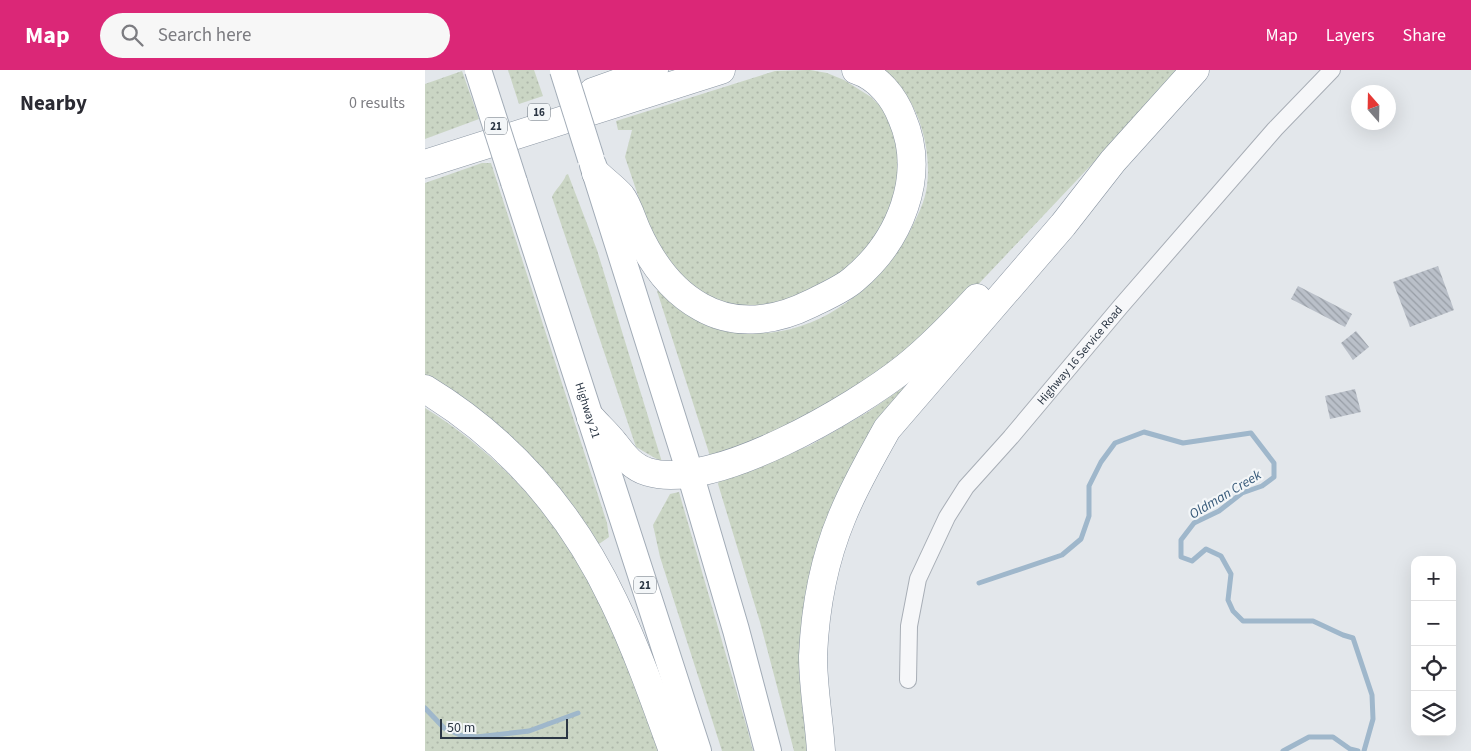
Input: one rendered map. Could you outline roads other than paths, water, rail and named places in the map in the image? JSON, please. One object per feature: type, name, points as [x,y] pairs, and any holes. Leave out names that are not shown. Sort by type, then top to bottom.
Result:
[{"type":"highway","name":"16","points":[[425,155],[653,70]]},
{"type":"highway","points":[[425,164],[721,70]]},
{"type":"highway","points":[[593,166],[622,197],[645,249],[662,274],[683,296],[702,308],[722,317],[740,320],[776,317],[795,312],[853,281],[888,241],[903,211],[909,192],[910,142],[898,108],[882,85],[856,70]]},
{"type":"highway","points":[[821,751],[814,688],[813,656],[822,586],[831,549],[842,517],[887,429],[1063,225],[1113,161],[1195,70]]},
{"type":"highway","points":[[591,418],[614,443],[622,455],[633,465],[649,472],[665,474],[690,473],[727,464],[793,437],[865,396],[905,368],[938,340],[1053,218],[1113,161]]},
{"type":"highway","points":[[425,389],[459,411],[509,452],[531,474],[568,522],[592,559],[615,602],[673,751]]},
{"type":"main road","name":"Highway 21","points":[[478,70],[699,751]]},
{"type":"main road","points":[[563,70],[690,473],[736,630],[768,751]]},
{"type":"street","name":"Highway 16 Service Road","points":[[908,680],[909,626],[918,579],[947,517],[966,487],[1275,129],[1332,70]]},
{"type":"waterway","name":"Oldman Creek","points":[[979,583],[1062,555],[1081,539],[1089,516],[1089,486],[1101,462],[1115,443],[1144,432],[1183,443],[1251,433],[1274,463],[1274,477],[1262,486],[1242,493],[1219,511],[1194,523],[1181,540],[1181,557],[1192,561],[1206,549],[1221,556],[1231,574],[1228,600],[1233,611],[1243,621],[1313,621],[1353,638],[1372,695],[1373,719],[1364,751]]},
{"type":"waterway","name":"Oldman Creek","points":[[425,708],[444,728],[460,735],[476,737],[529,731],[578,713]]},
{"type":"waterway","name":"Oldman Creek","points":[[1283,751],[1309,737],[1333,737],[1350,749],[1358,751]]}]
